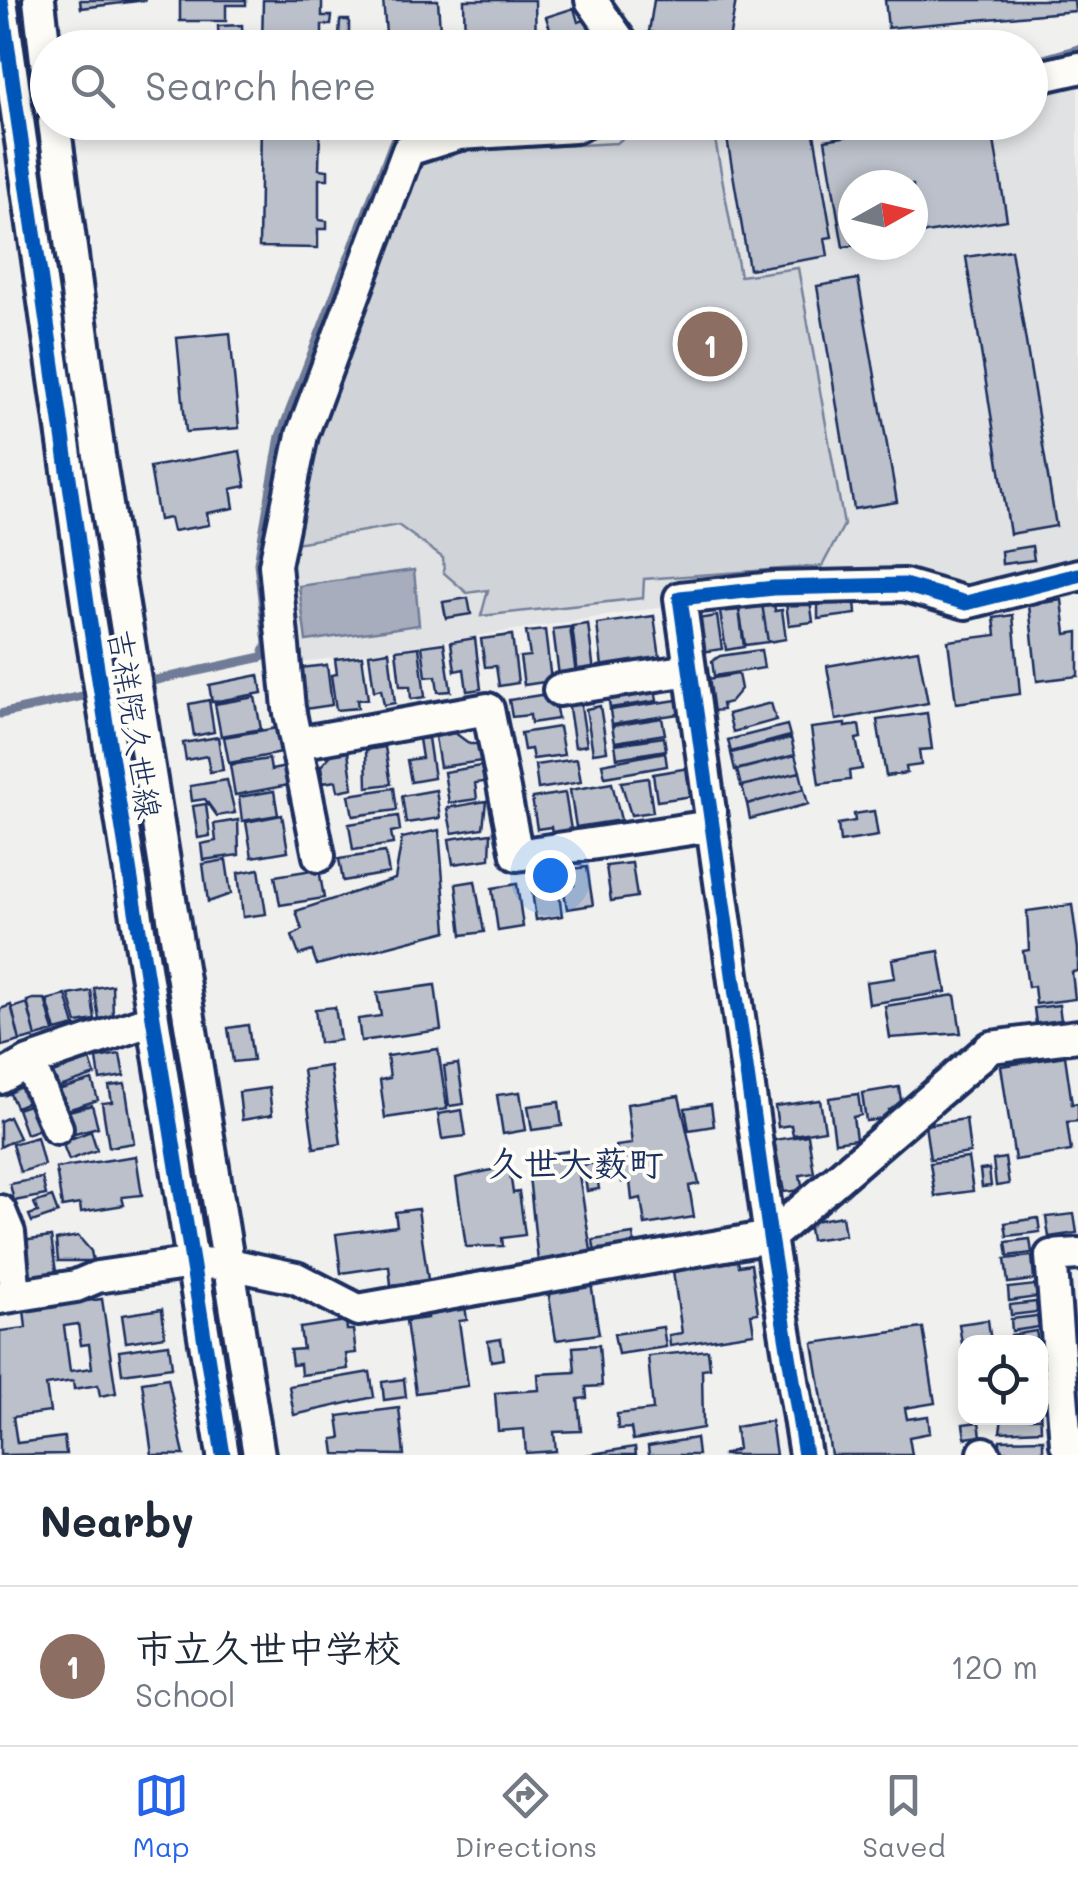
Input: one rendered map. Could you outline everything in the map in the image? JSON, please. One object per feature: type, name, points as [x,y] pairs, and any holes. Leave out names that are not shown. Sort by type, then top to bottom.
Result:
[{"type":"street","name":"吉祥院久世線","points":[[1,0],[28,212],[223,1455]]},
{"type":"street","points":[[39,0],[42,30]]},
{"type":"street","points":[[591,0],[612,30]]},
{"type":"street","points":[[1048,76],[1078,68]]},
{"type":"street","name":"吉祥院久世線","points":[[56,140],[102,475],[259,1455]]},
{"type":"street","points":[[318,856],[290,708],[275,565],[302,434],[408,150],[440,140]]},
{"type":"street","points":[[805,1455],[770,1237],[680,598],[774,588],[904,585],[966,604],[1078,575]]},
{"type":"street","points":[[559,690],[690,670]]},
{"type":"street","points":[[298,743],[488,709],[518,855],[711,826]]},
{"type":"street","points":[[0,1078],[28,1062],[152,1020]]},
{"type":"street","points":[[0,1212],[9,1233],[7,1296],[76,1286],[97,1276],[193,1263],[229,1264],[296,1278],[358,1310],[770,1237],[991,1047],[1078,1036]]},
{"type":"street","points":[[28,1062],[57,1128]]},
{"type":"street","points":[[1078,1254],[1051,1256],[1066,1444],[1078,1444]]},
{"type":"shaded area","points":[[1078,76],[1078,559],[973,587],[934,578],[846,573],[663,591],[664,607],[292,664],[281,566],[412,155],[451,143],[505,140],[1048,140],[1048,83]]},
{"type":"shaded area","points":[[715,140],[740,276],[798,268],[844,525],[822,566],[644,579],[643,598],[481,616],[488,590],[467,593],[444,573],[443,558],[398,525],[290,544],[313,442],[413,166],[464,151]]},
{"type":"water","points":[[414,570],[419,625],[306,641],[299,586]]},
{"type":"building","points":[[80,0],[146,0],[81,8]]},
{"type":"building","points":[[180,0],[246,0],[246,5],[226,5],[226,21],[180,21]]},
{"type":"building","points":[[263,0],[322,0],[322,16],[332,16],[331,25],[322,25],[322,30],[262,30]]},
{"type":"building","points":[[383,0],[438,0],[440,30],[386,30]]},
{"type":"building","points":[[464,0],[535,0],[536,30],[465,30]]},
{"type":"building","points":[[654,0],[736,0],[731,30],[649,30]]},
{"type":"building","points":[[885,0],[1074,0],[1075,11],[888,28]]},
{"type":"building","points":[[574,8],[578,22],[589,19],[592,30],[550,30],[546,17]]},
{"type":"building","points":[[340,20],[349,20],[349,30],[339,30]]},
{"type":"building","points":[[242,25],[242,30],[218,30],[218,26]]},
{"type":"building","points":[[261,140],[320,140],[319,169],[328,170],[328,179],[319,179],[319,220],[327,221],[327,229],[318,229],[318,248],[259,247]]},
{"type":"building","points":[[727,140],[815,140],[832,237],[825,238],[828,256],[749,269]]},
{"type":"building","points":[[825,140],[994,140],[1007,220],[928,233],[928,170],[838,170],[838,217]]},
{"type":"building","points":[[1011,250],[1056,526],[1010,534],[966,257]]},
{"type":"building","points":[[858,279],[897,502],[854,509],[817,286]]},
{"type":"building","points":[[230,333],[239,428],[186,432],[177,338]]},
{"type":"building","points":[[240,451],[246,486],[231,489],[234,508],[207,513],[209,525],[173,531],[170,518],[159,520],[150,467]]},
{"type":"building","points":[[1032,546],[1034,560],[1002,564],[1001,551]]},
{"type":"building","points":[[468,598],[471,614],[446,618],[443,602]]},
{"type":"building","points":[[810,600],[813,622],[789,625],[786,603]]},
{"type":"building","points":[[818,600],[855,600],[856,614],[818,619]]},
{"type":"building","points":[[1062,600],[1066,634],[1078,632],[1078,676],[1037,681],[1029,605]]},
{"type":"building","points":[[774,602],[775,611],[782,610],[786,639],[768,642],[762,604]]},
{"type":"building","points":[[762,604],[768,642],[745,645],[739,608]]},
{"type":"building","points":[[739,610],[744,647],[726,650],[720,612]]},
{"type":"building","points":[[1013,615],[1020,694],[956,703],[948,641],[996,635],[994,618]]},
{"type":"building","points":[[654,616],[660,658],[602,667],[597,624]]},
{"type":"building","points":[[717,616],[722,649],[702,652],[697,619]]},
{"type":"building","points":[[588,624],[594,672],[578,674],[572,626]]},
{"type":"building","points":[[570,627],[576,675],[559,676],[553,629]]},
{"type":"building","points":[[545,630],[551,681],[524,685],[520,657],[530,656],[526,632]]},
{"type":"building","points":[[512,635],[518,683],[499,686],[496,666],[485,667],[481,639]]},
{"type":"building","points":[[475,638],[481,689],[467,691],[464,669],[455,671],[451,642]]},
{"type":"building","points":[[444,643],[451,691],[438,692],[436,676],[426,677],[422,646]]},
{"type":"building","points":[[419,647],[425,697],[411,699],[410,686],[400,686],[396,650]]},
{"type":"building","points":[[761,650],[764,668],[714,676],[712,661],[720,656]]},
{"type":"building","points":[[918,650],[928,703],[836,720],[827,666]]},
{"type":"building","points":[[389,651],[395,703],[384,705],[381,689],[374,691],[369,654]]},
{"type":"building","points":[[362,656],[368,699],[357,700],[358,708],[336,710],[331,675],[337,674],[335,659]]},
{"type":"building","points":[[327,665],[332,705],[305,709],[300,668]]},
{"type":"building","points":[[738,674],[741,689],[730,702],[722,704],[723,710],[713,711],[708,679]]},
{"type":"building","points":[[259,675],[262,693],[212,702],[209,685]]},
{"type":"building","points":[[655,688],[657,701],[610,708],[608,695]]},
{"type":"building","points":[[553,693],[558,719],[531,723],[530,715],[512,717],[509,700]]},
{"type":"building","points":[[255,697],[261,729],[221,736],[215,704]]},
{"type":"building","points":[[209,700],[214,732],[194,736],[189,704]]},
{"type":"building","points":[[580,700],[587,745],[575,747],[568,702]]},
{"type":"building","points":[[677,700],[679,714],[612,724],[610,710]]},
{"type":"building","points":[[771,703],[776,720],[733,732],[728,714]]},
{"type":"building","points":[[600,706],[607,751],[593,753],[586,709]]},
{"type":"building","points":[[927,713],[932,749],[919,750],[921,765],[906,767],[907,773],[886,776],[877,720]]},
{"type":"building","points":[[662,718],[665,734],[615,742],[612,726]]},
{"type":"building","points":[[787,725],[790,736],[731,752],[728,740]]},
{"type":"building","points":[[859,725],[861,738],[856,739],[862,769],[849,771],[850,780],[819,784],[811,728]]},
{"type":"building","points":[[559,727],[564,755],[533,759],[531,749],[524,750],[521,733]]},
{"type":"building","points":[[277,728],[281,753],[229,763],[224,737]]},
{"type":"building","points":[[455,733],[470,744],[480,744],[482,761],[440,767],[435,737]]},
{"type":"building","points":[[218,737],[223,770],[210,772],[207,756],[186,760],[183,743]]},
{"type":"building","points":[[664,737],[666,750],[617,758],[615,744]]},
{"type":"building","points":[[428,738],[434,778],[411,782],[407,760],[422,758],[419,739]]},
{"type":"building","points":[[791,738],[795,755],[735,770],[731,753]]},
{"type":"building","points":[[385,747],[391,784],[367,787],[366,750]]},
{"type":"building","points":[[348,752],[353,788],[338,791],[336,781],[323,783],[321,766],[332,754]]},
{"type":"building","points":[[665,752],[667,766],[605,777],[602,764]]},
{"type":"building","points":[[795,755],[800,772],[741,786],[737,770]]},
{"type":"building","points":[[269,759],[271,770],[286,767],[289,785],[235,795],[230,765]]},
{"type":"building","points":[[577,759],[581,782],[538,789],[535,765]]},
{"type":"building","points":[[481,766],[484,782],[475,783],[477,799],[449,803],[444,772]]},
{"type":"building","points":[[689,768],[693,796],[657,801],[653,774]]},
{"type":"building","points":[[800,772],[804,789],[747,804],[742,786]]},
{"type":"building","points":[[648,778],[653,812],[631,815],[621,782]]},
{"type":"building","points":[[227,780],[235,813],[217,816],[205,799],[192,801],[190,786]]},
{"type":"building","points":[[612,783],[621,820],[576,827],[570,790]]},
{"type":"building","points":[[394,788],[397,810],[353,816],[349,795]]},
{"type":"building","points":[[804,789],[808,804],[750,819],[747,804]]},
{"type":"building","points":[[436,790],[440,818],[406,823],[402,796]]},
{"type":"building","points":[[274,791],[278,815],[242,821],[239,797]]},
{"type":"building","points":[[565,793],[571,830],[552,833],[551,827],[537,829],[532,798]]},
{"type":"building","points":[[486,801],[483,828],[452,833],[447,808]]},
{"type":"building","points":[[206,804],[210,836],[198,838],[193,806]]},
{"type":"building","points":[[874,811],[878,836],[840,842],[838,824],[855,821],[854,814]]},
{"type":"building","points":[[282,815],[288,851],[252,857],[246,822]]},
{"type":"building","points":[[398,816],[400,830],[391,832],[393,844],[353,850],[349,824]]},
{"type":"building","points":[[238,820],[239,855],[203,860],[201,844],[216,841],[214,824]]},
{"type":"building","points":[[439,830],[447,931],[317,965],[312,951],[299,955],[292,936],[302,930],[296,911],[395,879],[402,838]]},
{"type":"building","points":[[491,833],[490,859],[453,864],[449,839]]},
{"type":"building","points":[[385,852],[389,873],[343,881],[339,859]]},
{"type":"building","points":[[226,860],[231,894],[208,902],[203,864]]},
{"type":"building","points":[[632,863],[637,897],[611,901],[606,866]]},
{"type":"building","points":[[587,867],[593,905],[567,909],[563,886],[574,885],[572,869]]},
{"type":"building","points":[[259,869],[266,914],[243,917],[238,873]]},
{"type":"building","points":[[319,869],[324,898],[280,905],[275,876]]},
{"type":"building","points":[[556,872],[562,916],[536,920],[532,891],[541,890],[538,874]]},
{"type":"building","points":[[475,881],[484,932],[462,935],[456,884]]},
{"type":"building","points":[[517,884],[523,927],[498,931],[492,888]]},
{"type":"building","points":[[1072,905],[1078,949],[1078,971],[1072,972],[1075,999],[1036,1004],[1034,986],[1028,987],[1023,951],[1029,950],[1027,911]]},
{"type":"building","points":[[939,951],[946,992],[869,1004],[866,982],[895,978],[892,959]]},
{"type":"building","points":[[112,985],[113,1017],[99,1019],[94,988]]},
{"type":"building","points":[[435,985],[441,1030],[361,1041],[358,1019],[381,1016],[377,993]]},
{"type":"building","points":[[91,991],[95,1020],[77,1023],[69,995]]},
{"type":"building","points":[[66,995],[75,1026],[56,1031],[47,1000]]},
{"type":"building","points":[[955,995],[961,1033],[890,1038],[885,1006]]},
{"type":"building","points":[[45,999],[54,1032],[36,1037],[27,1001]]},
{"type":"building","points":[[27,1003],[36,1037],[20,1041],[12,1008]]},
{"type":"building","points":[[11,1005],[20,1041],[2,1046],[0,1009]]},
{"type":"building","points":[[1059,1005],[1061,1020],[1036,1024],[1034,1008]]},
{"type":"building","points":[[335,1007],[340,1040],[319,1043],[315,1009]]},
{"type":"building","points":[[248,1025],[253,1060],[233,1062],[228,1028]]},
{"type":"building","points":[[438,1049],[447,1109],[385,1118],[380,1080],[390,1078],[387,1056]]},
{"type":"building","points":[[120,1054],[124,1076],[100,1080],[97,1058]]},
{"type":"building","points":[[1065,1056],[1072,1104],[1078,1103],[1078,1121],[1067,1122],[1071,1151],[1015,1160],[1001,1066]]},
{"type":"building","points":[[90,1060],[95,1075],[57,1088],[52,1073]]},
{"type":"building","points":[[458,1064],[464,1104],[449,1106],[444,1066]]},
{"type":"building","points":[[330,1066],[341,1144],[314,1148],[303,1070]]},
{"type":"building","points":[[24,1078],[33,1100],[16,1107],[6,1085]]},
{"type":"building","points":[[92,1080],[98,1100],[64,1111],[58,1090]]},
{"type":"building","points":[[125,1084],[134,1143],[109,1147],[102,1103],[112,1102],[109,1086]]},
{"type":"building","points":[[899,1087],[902,1107],[889,1110],[891,1118],[866,1121],[862,1093]]},
{"type":"building","points":[[269,1088],[272,1115],[242,1120],[239,1092]]},
{"type":"building","points":[[520,1092],[526,1130],[503,1134],[497,1095]]},
{"type":"building","points":[[858,1094],[861,1115],[853,1117],[856,1139],[835,1142],[829,1098]]},
{"type":"building","points":[[679,1096],[699,1184],[689,1186],[694,1217],[645,1225],[641,1198],[632,1200],[630,1181],[622,1182],[616,1146],[632,1144],[627,1104]]},
{"type":"building","points":[[820,1100],[825,1130],[793,1135],[791,1125],[778,1127],[775,1106]]},
{"type":"building","points":[[559,1102],[562,1126],[532,1130],[528,1106]]},
{"type":"building","points":[[34,1103],[43,1128],[26,1134],[17,1109]]},
{"type":"building","points":[[711,1104],[714,1126],[689,1130],[685,1108]]},
{"type":"building","points":[[92,1105],[98,1127],[71,1134],[65,1112]]},
{"type":"building","points":[[462,1110],[466,1136],[442,1139],[438,1114]]},
{"type":"building","points":[[9,1117],[19,1138],[0,1147],[0,1121]]},
{"type":"building","points":[[966,1119],[970,1153],[930,1159],[925,1125]]},
{"type":"building","points":[[91,1131],[97,1150],[69,1160],[62,1142]]},
{"type":"building","points":[[808,1135],[814,1173],[800,1175],[803,1190],[784,1192],[774,1140]]},
{"type":"building","points":[[37,1137],[44,1165],[20,1172],[12,1144]]},
{"type":"building","points":[[575,1150],[593,1263],[539,1271],[527,1157]]},
{"type":"building","points":[[136,1156],[142,1195],[122,1197],[124,1205],[81,1212],[80,1204],[62,1207],[56,1168]]},
{"type":"building","points":[[968,1158],[973,1191],[935,1196],[930,1163]]},
{"type":"building","points":[[1005,1158],[1009,1184],[996,1186],[993,1160]]},
{"type":"building","points":[[595,1163],[599,1189],[587,1191],[583,1165]]},
{"type":"building","points":[[509,1166],[513,1193],[519,1192],[525,1235],[502,1238],[503,1246],[466,1247],[456,1178]]},
{"type":"building","points":[[989,1169],[991,1186],[982,1187],[980,1170]]},
{"type":"building","points":[[42,1178],[46,1195],[14,1201],[10,1184]]},
{"type":"building","points":[[52,1197],[58,1213],[32,1222],[29,1215],[38,1212],[34,1203]]},
{"type":"building","points":[[418,1209],[428,1280],[391,1285],[389,1266],[341,1273],[336,1234],[397,1226],[395,1212]]},
{"type":"building","points":[[1074,1214],[1077,1233],[1049,1237],[1046,1217]]},
{"type":"building","points":[[842,1216],[845,1235],[811,1240],[808,1222]]},
{"type":"building","points":[[1038,1218],[1040,1232],[1007,1236],[1005,1223]]},
{"type":"building","points":[[633,1234],[636,1255],[596,1261],[593,1240]]},
{"type":"building","points":[[78,1236],[91,1251],[93,1261],[58,1261],[56,1240]]},
{"type":"building","points":[[51,1237],[57,1279],[28,1283],[22,1241]]},
{"type":"building","points":[[1030,1239],[1032,1253],[1008,1256],[1006,1242]]},
{"type":"building","points":[[1032,1256],[1034,1280],[1008,1283],[1005,1259]]},
{"type":"building","points":[[738,1261],[739,1266],[751,1264],[758,1313],[751,1314],[754,1333],[670,1346],[669,1335],[682,1333],[673,1271]]},
{"type":"building","points":[[591,1283],[599,1334],[556,1340],[548,1290]]},
{"type":"building","points":[[1035,1285],[1037,1297],[1009,1301],[1008,1288]]},
{"type":"building","points":[[102,1299],[116,1393],[100,1396],[98,1385],[74,1389],[73,1381],[46,1385],[50,1412],[13,1417],[17,1443],[64,1437],[66,1454],[0,1455],[0,1331],[26,1328],[24,1309]],"holes":[[[78,1324],[81,1345],[89,1344],[92,1368],[70,1371],[64,1326]]]},
{"type":"building","points":[[1036,1302],[1037,1312],[1011,1315],[1010,1305]]},
{"type":"building","points":[[465,1306],[467,1320],[459,1321],[468,1386],[416,1393],[406,1321],[428,1318],[427,1311]]},
{"type":"building","points":[[162,1309],[165,1336],[126,1342],[122,1315]]},
{"type":"building","points":[[1037,1316],[1039,1327],[1012,1331],[1011,1319]]},
{"type":"building","points":[[988,1320],[990,1335],[961,1335],[959,1324]]},
{"type":"building","points":[[346,1321],[347,1330],[353,1330],[356,1353],[346,1354],[348,1369],[301,1375],[300,1364],[292,1365],[290,1350],[303,1349],[300,1328]]},
{"type":"building","points":[[663,1327],[666,1347],[618,1354],[614,1334]]},
{"type":"building","points":[[923,1328],[935,1403],[905,1408],[907,1419],[928,1416],[930,1433],[909,1437],[912,1455],[831,1455],[813,1343]]},
{"type":"building","points":[[501,1339],[504,1359],[491,1361],[488,1341]]},
{"type":"building","points":[[169,1344],[172,1367],[122,1374],[119,1351]]},
{"type":"building","points":[[599,1345],[602,1386],[586,1387],[587,1398],[578,1399],[581,1431],[554,1432],[556,1451],[526,1453],[524,1429],[498,1431],[495,1393],[539,1390],[538,1374],[575,1372],[573,1347]]},
{"type":"building","points":[[708,1350],[710,1368],[702,1369],[703,1428],[633,1440],[631,1428],[618,1429],[617,1414],[653,1410],[648,1356]]},
{"type":"building","points":[[370,1372],[374,1397],[294,1415],[289,1386]]},
{"type":"building","points":[[168,1378],[184,1455],[152,1455],[142,1382]]},
{"type":"building","points":[[404,1379],[406,1397],[384,1400],[382,1382]]},
{"type":"building","points":[[399,1408],[404,1455],[335,1454],[333,1439],[341,1438],[338,1416]]},
{"type":"building","points":[[771,1421],[776,1455],[722,1455],[738,1449],[735,1427]]},
{"type":"building","points":[[963,1425],[979,1425],[981,1436],[965,1438]]},
{"type":"building","points":[[1001,1425],[1041,1425],[1041,1430],[1000,1432]]},
{"type":"building","points":[[696,1438],[698,1455],[649,1455],[648,1446]]},
{"type":"building","points":[[1043,1439],[1043,1451],[1000,1452],[1000,1440]]},
{"type":"building","points":[[635,1447],[636,1455],[586,1455]]},
{"type":"waterway","points":[[1048,58],[1078,49]]},
{"type":"waterway","points":[[0,714],[262,657],[267,644],[258,563],[280,436],[394,140]]},
{"type":"cycle path","points":[[1,0],[88,611],[223,1455]]},
{"type":"cycle path","points":[[805,1455],[770,1237],[680,598],[774,588],[904,585],[966,603],[1078,575]]},
{"type":"place","name":"市立久世中学校","points":[[710,344]]},
{"type":"district","name":"久世大薮町","points":[[576,1164]]}]
